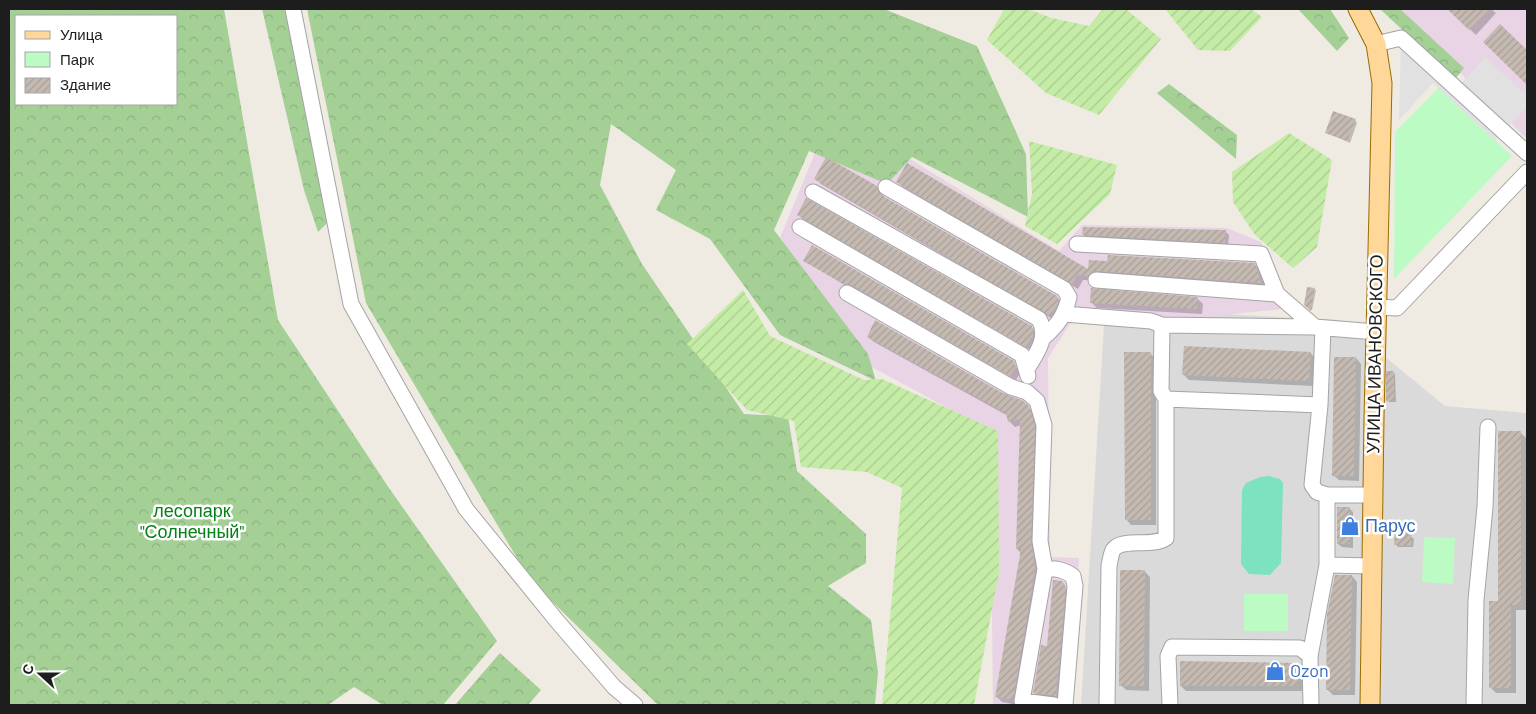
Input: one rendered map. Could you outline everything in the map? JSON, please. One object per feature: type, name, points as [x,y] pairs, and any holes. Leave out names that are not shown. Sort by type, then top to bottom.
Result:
[{"type":"main road","name":"УЛИЦА ИВАНОВСКОГО","points":[[1358,9],[1376,44],[1382,82],[1372,495],[1370,705]]},
{"type":"street","points":[[293,9],[350,304],[466,509],[614,687],[635,705]]},
{"type":"street","points":[[1376,44],[1401,38],[1527,154]]},
{"type":"street","points":[[1376,307],[1397,308],[1527,172]]},
{"type":"street","points":[[886,187],[1064,290],[1069,297],[1064,314],[1057,326],[1043,338],[1027,369]]},
{"type":"street","points":[[813,192],[1038,319],[1042,326],[1043,338]]},
{"type":"street","points":[[800,226],[1022,355],[1027,369],[1026,392]]},
{"type":"street","points":[[1077,244],[1261,254],[1277,294],[1319,327]]},
{"type":"street","points":[[1096,280],[1277,294]]},
{"type":"street","points":[[847,293],[1011,386],[1026,392],[1037,401],[1044,425],[1040,541],[1045,569],[1022,701],[1054,705]]},
{"type":"street","points":[[1064,314],[1151,321],[1162,325],[1319,327],[1376,332]]},
{"type":"street","points":[[1107,705],[1109,566],[1113,550],[1121,544],[1159,543],[1166,538],[1166,399],[1161,391],[1162,325]]},
{"type":"street","points":[[1319,327],[1320,405],[1312,485],[1317,492],[1327,495],[1372,495]]},
{"type":"street","points":[[1166,399],[1320,405]]},
{"type":"street","points":[[1474,705],[1476,600],[1485,507],[1488,427]]},
{"type":"street","points":[[1311,705],[1310,656],[1327,566],[1327,495]]},
{"type":"street","points":[[1327,566],[1372,566]]},
{"type":"street","points":[[1045,569],[1065,570],[1073,576],[1075,586],[1065,705]]},
{"type":"street","points":[[1170,705],[1168,656],[1172,647],[1300,648],[1310,656]]},
{"type":"shaded area","points":[[1396,9],[1527,9],[1527,139]]},
{"type":"shaded area","points":[[1401,38],[1458,87],[1485,57],[1527,96],[1527,107],[1495,141],[1433,83],[1399,120]]},
{"type":"shaded area","points":[[817,148],[907,157],[1059,251],[1082,225],[1227,228],[1261,242],[1291,308],[1184,319],[1072,321],[1048,358],[1050,557],[1079,558],[1071,705],[993,705],[990,431],[859,360],[780,238]]},
{"type":"shaded area","points":[[1105,308],[1340,320],[1445,406],[1527,413],[1527,705],[1081,705]]},
{"type":"green space","name":"лесопарк \"Солнечный\"","points":[[9,9],[224,9],[278,320],[389,488],[497,641],[443,705],[383,705],[354,687],[328,705],[9,705]]},
{"type":"green space","points":[[262,9],[289,9],[327,223],[318,232],[304,190]]},
{"type":"green space","points":[[307,9],[884,9],[977,46],[1026,154],[1028,217],[912,157],[887,184],[809,151],[774,230],[868,354],[876,381],[780,335],[710,239],[656,210],[676,170],[611,124],[600,185],[642,264],[744,414],[788,416],[797,471],[866,534],[866,563],[828,586],[871,620],[878,672],[875,705],[658,705],[530,580],[366,303]]},
{"type":"green space","points":[[1004,9],[1028,9],[1052,18],[1089,26],[1103,9],[1126,9],[1161,39],[1099,115],[1046,93],[987,40]]},
{"type":"green space","points":[[1165,9],[1251,9],[1262,17],[1230,51],[1198,50]]},
{"type":"green space","points":[[1298,9],[1330,9],[1349,38],[1337,51]]},
{"type":"green space","points":[[1380,9],[1400,9],[1464,68],[1455,79]]},
{"type":"green space","points":[[1169,84],[1237,135],[1236,159],[1157,93]]},
{"type":"green space","points":[[1439,87],[1512,156],[1394,279],[1395,132]]},
{"type":"green space","points":[[1289,133],[1332,160],[1317,247],[1293,268],[1255,235],[1233,202],[1232,172]]},
{"type":"green space","points":[[1029,141],[1117,165],[1110,194],[1057,244],[1025,226],[1032,194]]},
{"type":"green space","points":[[743,290],[770,336],[864,380],[882,379],[998,431],[999,572],[974,705],[882,705],[902,488],[867,472],[801,467],[794,421],[747,410],[687,344]]},
{"type":"green space","points":[[1269,476],[1280,479],[1283,483],[1281,563],[1270,575],[1249,574],[1241,564],[1242,490],[1246,483],[1260,477]]},
{"type":"green space","points":[[1424,537],[1455,538],[1453,584],[1422,582]]},
{"type":"green space","points":[[1244,594],[1288,594],[1288,631],[1244,631]]},
{"type":"green space","points":[[500,653],[541,690],[528,705],[455,705]]},
{"type":"building","points":[[1447,9],[1490,9],[1469,30]]},
{"type":"building","points":[[1500,24],[1527,50],[1527,85],[1483,42]]},
{"type":"building","points":[[1333,111],[1356,119],[1347,141],[1325,133]]},
{"type":"building","points":[[826,157],[877,186],[881,195],[1057,296],[1058,303],[1050,316],[814,179]]},
{"type":"building","points":[[907,163],[1088,269],[1089,260],[1107,261],[1108,255],[1255,263],[1261,283],[1097,271],[1088,276],[1077,275],[1072,284],[896,182]]},
{"type":"building","points":[[806,198],[1032,326],[1033,335],[1026,347],[797,215]]},
{"type":"building","points":[[1083,227],[1226,230],[1225,243],[1082,235]]},
{"type":"building","points":[[812,245],[1014,361],[1016,367],[1010,376],[852,285],[844,284],[803,261]]},
{"type":"building","points":[[1307,287],[1315,288],[1311,311],[1304,305]]},
{"type":"building","points":[[1091,288],[1198,297],[1197,309],[1090,303]]},
{"type":"building","points":[[875,320],[1006,395],[1022,400],[1029,406],[1035,426],[1031,541],[1035,569],[1013,700],[995,697],[1021,549],[1016,549],[1020,419],[1008,422],[1006,413],[867,337]]},
{"type":"building","points":[[1184,346],[1311,352],[1309,381],[1182,375]]},
{"type":"building","points":[[1124,352],[1151,352],[1151,520],[1125,520]]},
{"type":"building","points":[[1334,357],[1356,357],[1354,476],[1332,476]]},
{"type":"building","points":[[1386,371],[1394,371],[1394,401],[1386,401]]},
{"type":"building","points":[[1498,431],[1521,431],[1521,605],[1511,605],[1511,688],[1489,688],[1489,601],[1498,601]]},
{"type":"building","points":[[1337,507],[1350,507],[1350,544],[1337,544]]},
{"type":"building","points":[[1395,527],[1408,528],[1408,535],[1412,535],[1411,546],[1394,545]]},
{"type":"building","points":[[1120,570],[1145,570],[1144,686],[1119,686]]},
{"type":"building","points":[[1335,575],[1352,575],[1350,690],[1326,690],[1327,614]]},
{"type":"building","points":[[1053,580],[1062,581],[1066,587],[1056,696],[1033,693],[1041,645],[1047,646]]},
{"type":"building","points":[[1180,661],[1298,663],[1297,686],[1180,686]]},
{"type":"place","name":"Парус","points":[[1350,526]]},
{"type":"place","name":"Ozon","points":[[1275,671]]}]
